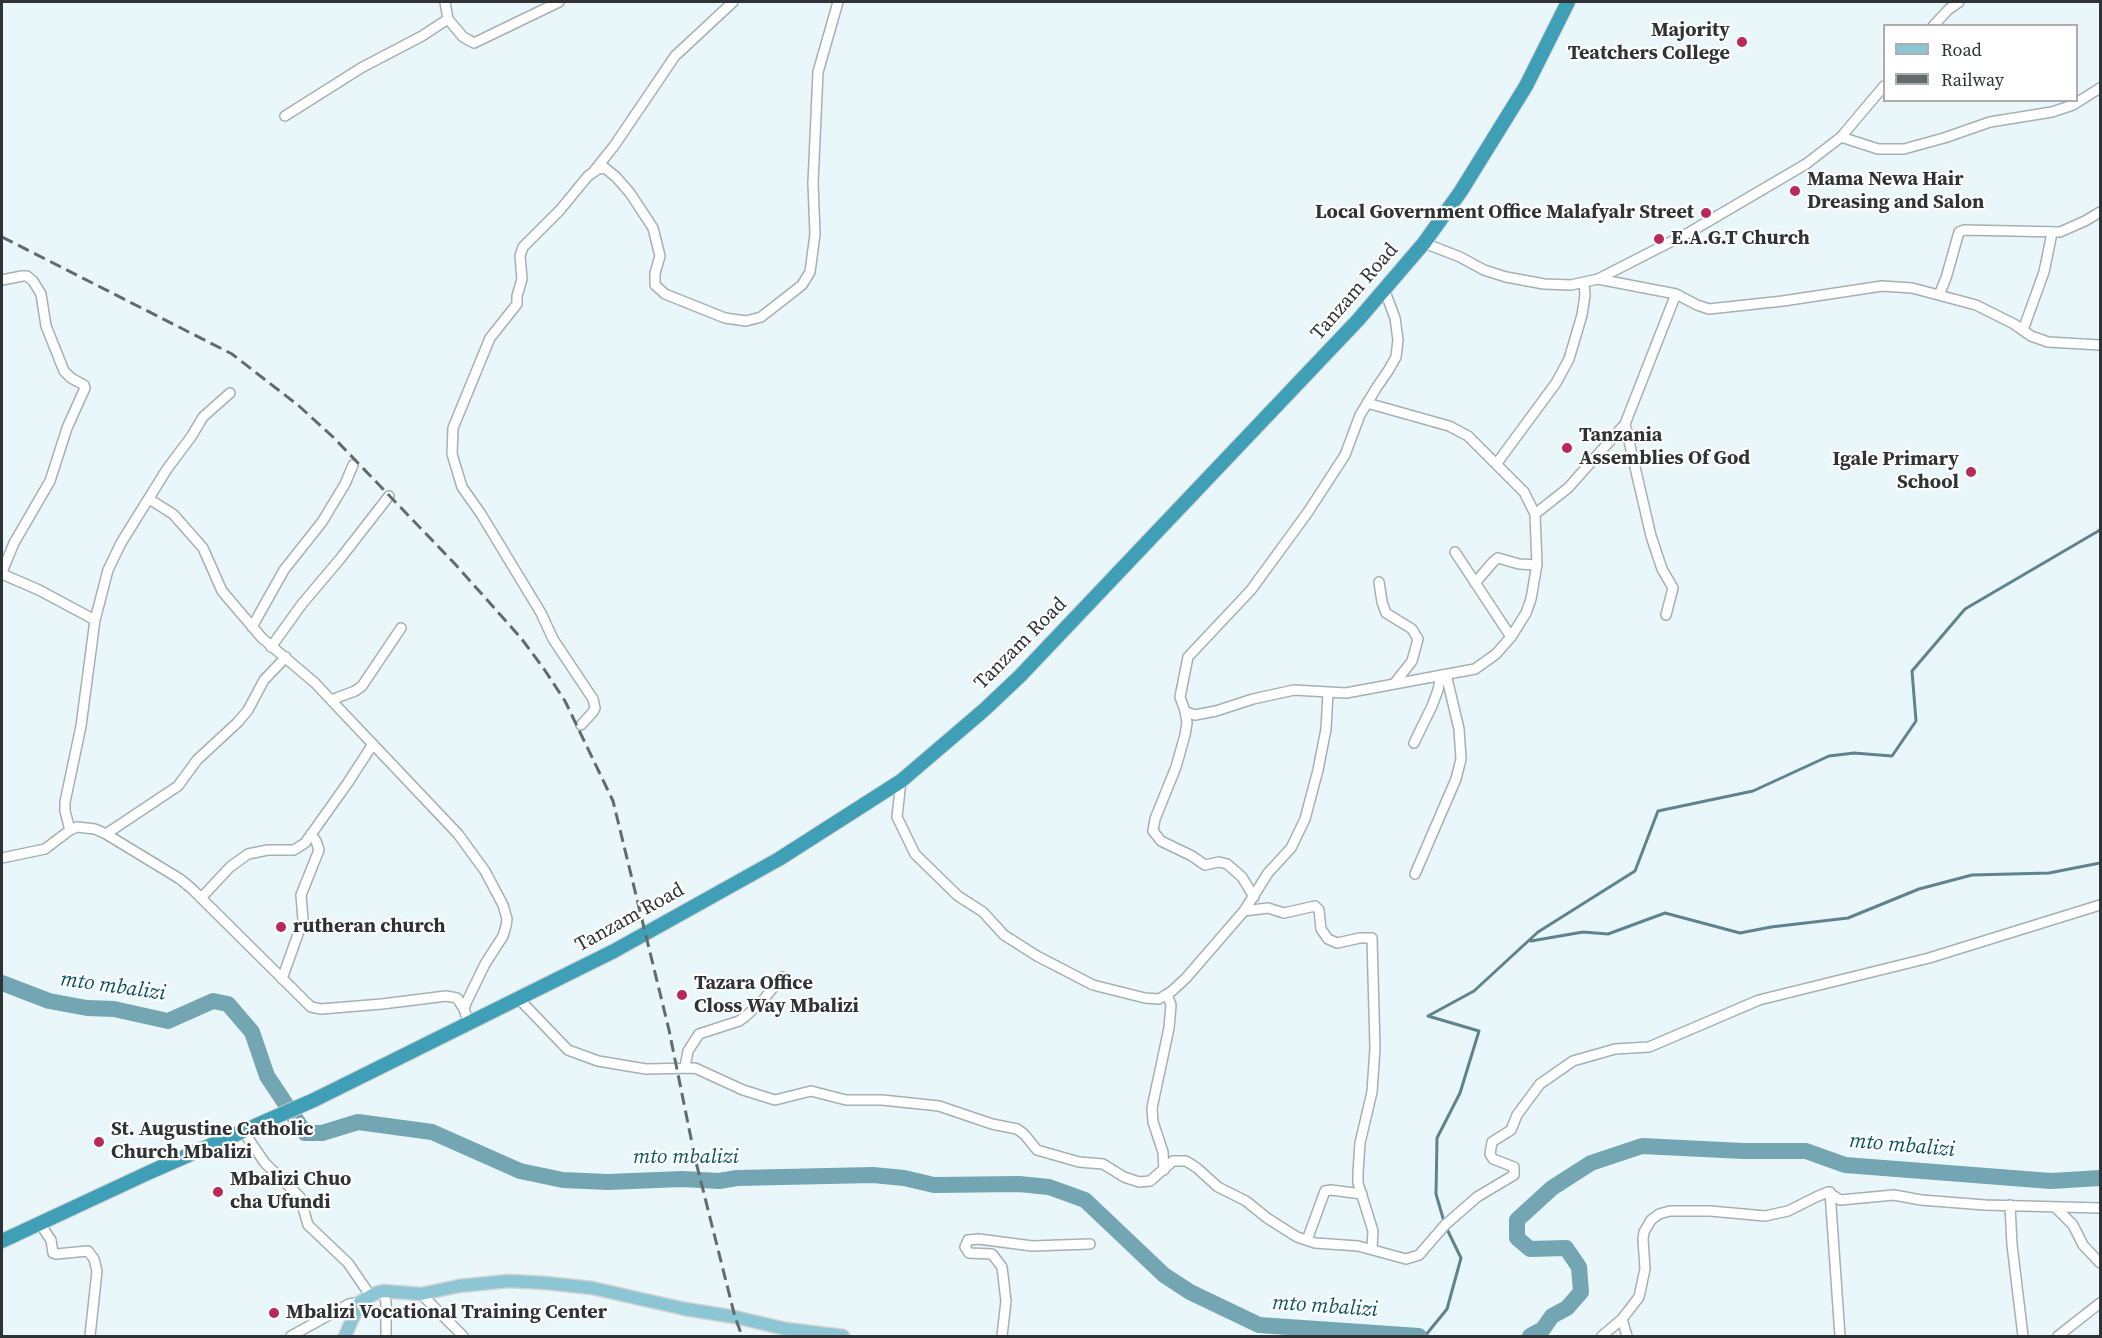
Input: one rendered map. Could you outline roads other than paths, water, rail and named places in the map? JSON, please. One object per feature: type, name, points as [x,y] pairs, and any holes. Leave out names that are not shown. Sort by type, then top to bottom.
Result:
[{"type":"highway","name":"Tanzam Road","points":[[243,1131],[315,1100],[614,951],[779,859],[901,781],[1020,676],[1358,320],[1424,243],[1461,191],[1526,86],[1568,2]]},
{"type":"highway","points":[[2,1241],[243,1131]]},
{"type":"main road","points":[[345,1336],[365,1298],[383,1291],[421,1294],[459,1286],[509,1281],[592,1288],[685,1309],[735,1317],[785,1333],[843,1336]]},
{"type":"street","points":[[445,2],[448,19],[463,37],[474,43],[559,2]]},
{"type":"street","points":[[581,725],[594,712],[593,699],[553,639],[541,613],[462,487],[454,463],[453,428],[490,338],[517,304],[522,279],[520,256],[523,247],[560,210],[614,146],[675,57],[733,2]]},
{"type":"street","points":[[594,171],[605,168],[616,177],[630,193],[653,228],[659,251],[655,273],[655,285],[658,289],[665,294],[725,318],[746,321],[761,317],[802,285],[810,272],[816,227],[813,183],[818,72],[838,2]]},
{"type":"street","points":[[1935,24],[1959,2]]},
{"type":"street","points":[[285,116],[361,68],[422,36],[448,19]]},
{"type":"street","points":[[1424,243],[1460,257],[1484,270],[1506,277],[1544,284],[1584,284],[1690,232],[1826,151],[1841,137],[1883,87]]},
{"type":"street","points":[[2078,102],[2100,88]]},
{"type":"street","points":[[1841,137],[1878,149],[1904,149],[1990,122],[2052,112],[2078,102]]},
{"type":"street","points":[[1939,295],[1959,232],[1997,230],[2052,233],[2073,227],[2100,212]]},
{"type":"street","points":[[2023,330],[2044,272],[2052,233]]},
{"type":"street","points":[[2,280],[27,276],[33,281],[41,294],[46,326],[64,370],[85,388],[67,428],[50,481],[19,535],[2,573],[95,620]]},
{"type":"street","points":[[1598,279],[1676,294],[1709,309],[1882,286],[1912,288],[1976,305],[2036,338],[2048,342],[2100,345]]},
{"type":"street","points":[[1497,463],[1556,382],[1569,359],[1582,315],[1584,284]]},
{"type":"street","points":[[1254,897],[1242,877],[1227,864],[1219,862],[1205,865],[1154,835],[1155,819],[1176,767],[1185,735],[1187,717],[1180,698],[1188,657],[1251,590],[1308,512],[1345,456],[1360,415],[1396,357],[1395,318],[1384,289]]},
{"type":"street","points":[[1534,514],[1568,488],[1625,424],[1676,294]]},
{"type":"street","points":[[70,830],[65,802],[81,726],[95,620],[114,556],[203,417],[230,393]]},
{"type":"street","points":[[1185,711],[1194,715],[1206,713],[1294,690],[1346,693],[1480,667],[1511,637],[1526,613],[1537,565],[1534,514],[1524,492],[1468,436],[1449,426],[1367,403]]},
{"type":"street","points":[[1625,424],[1651,536],[1662,569],[1673,588],[1666,615]]},
{"type":"street","points":[[252,627],[284,570],[328,512],[345,484],[353,465]]},
{"type":"street","points":[[272,646],[302,604],[389,496]]},
{"type":"street","points":[[149,499],[173,514],[203,548],[222,591],[252,627],[331,700],[373,744],[458,834],[484,871],[503,905],[507,919],[503,936],[485,964],[464,1009]]},
{"type":"street","points":[[1455,552],[1511,637]]},
{"type":"street","points":[[1475,583],[1498,558],[1519,564],[1537,565]]},
{"type":"street","points":[[1379,582],[1386,614],[1412,629],[1418,639],[1412,661],[1394,684]]},
{"type":"street","points":[[331,700],[362,686],[401,628]]},
{"type":"street","points":[[106,834],[178,786],[197,760],[238,722],[248,710],[260,687],[286,657]]},
{"type":"street","points":[[1414,743],[1435,701],[1443,674]]},
{"type":"street","points":[[1415,874],[1456,779],[1461,759],[1459,729],[1443,674]]},
{"type":"street","points":[[901,781],[897,817],[915,854],[958,896],[983,912],[1004,935],[1037,956],[1093,985],[1145,998],[1159,999],[1179,985],[1244,910],[1268,873],[1291,848],[1305,819],[1322,750],[1328,693]]},
{"type":"street","points":[[202,897],[242,857],[254,851],[294,849],[305,843],[373,744]]},
{"type":"street","points":[[2,858],[45,849],[70,830],[83,827],[95,829],[180,879],[202,897],[303,999],[316,1008],[417,1001],[452,996],[458,998],[469,1024]]},
{"type":"street","points":[[282,978],[303,921],[302,895],[319,850],[311,834]]},
{"type":"street","points":[[519,999],[568,1050],[598,1062],[646,1069],[685,1067],[704,1071],[744,1090],[775,1100],[812,1091],[846,1100],[882,1100],[939,1106],[992,1124],[1017,1129],[1037,1150],[1080,1162],[1103,1164],[1124,1177],[1138,1182],[1150,1181],[1176,1160],[1186,1161],[1223,1191],[1246,1201],[1276,1224],[1307,1240],[1372,1248],[1394,1257],[1414,1258],[1426,1249],[1446,1223],[1477,1197],[1514,1175],[1514,1167],[1493,1159],[1490,1154],[1492,1142],[1511,1130],[1517,1115],[1540,1084],[1573,1061],[1615,1049],[1649,1047],[1759,1000],[1929,958],[2100,905]]},
{"type":"street","points":[[1244,910],[1268,908],[1284,913],[1315,906],[1319,910],[1321,929],[1328,939],[1337,943],[1353,938],[1372,939],[1375,1048],[1371,1098],[1358,1159],[1358,1183],[1373,1231],[1372,1248]]},
{"type":"street","points":[[685,1067],[688,1051],[699,1034],[739,1021],[763,1000],[782,977]]},
{"type":"street","points":[[1164,1170],[1163,1152],[1153,1122],[1152,1108],[1169,1028],[1171,1005],[1167,994]]},
{"type":"street","points":[[243,1131],[265,1163],[300,1197],[308,1225],[348,1263],[365,1298],[349,1304],[291,1336]]},
{"type":"street","points":[[1307,1240],[1324,1191],[1362,1194]]},
{"type":"street","points":[[1830,1192],[1840,1200],[1894,1195],[1950,1202],[2100,1208]]},
{"type":"street","points":[[1602,1336],[1623,1319],[1642,1290],[1645,1269],[1644,1232],[1659,1214],[1693,1210],[1765,1216],[1788,1211],[1830,1192]]},
{"type":"street","points":[[1830,1192],[1840,1336]]},
{"type":"street","points":[[2010,1205],[2012,1245],[2023,1336]]},
{"type":"street","points":[[2055,1208],[2073,1225],[2084,1245],[2100,1263]]},
{"type":"street","points":[[40,1224],[50,1237],[53,1253],[87,1251],[94,1259],[97,1271],[90,1336]]},
{"type":"street","points":[[1002,1336],[1006,1301],[1002,1267],[992,1254],[969,1253],[965,1247],[968,1240],[979,1239],[1032,1246],[1090,1244]]},
{"type":"street","points":[[383,1291],[386,1302],[386,1336]]},
{"type":"street","points":[[421,1294],[463,1336]]},
{"type":"street","points":[[2058,1336],[2100,1303]]},
{"type":"street","points":[[1623,1319],[1627,1336]]},
{"type":"waterway","points":[[1425,1336],[1447,1309],[1461,1258],[1445,1225],[1436,1194],[1437,1138],[1460,1093],[1479,1031],[1428,1016],[1474,991],[1538,932],[1635,871],[1658,811],[1753,791],[1829,756],[1854,753],[1892,756],[1916,721],[1912,671],[1965,609],[2100,530]]},
{"type":"waterway","points":[[1531,941],[1583,932],[1608,934],[1665,913],[1740,933],[1848,918],[1919,889],[1972,875],[2049,873],[2100,863]]},
{"type":"waterway","name":"mto mbalizi","points":[[2,983],[49,1001],[87,1008],[114,1009],[168,1021],[213,1001],[228,1004],[252,1032],[267,1076],[305,1133],[322,1133],[358,1122],[432,1132],[520,1171],[563,1180],[719,1181],[737,1178],[873,1175],[904,1178],[934,1185],[1019,1184],[1049,1187],[1085,1200],[1164,1275],[1190,1292],[1259,1325],[1419,1336]]},
{"type":"waterway","name":"mto mbalizi","points":[[1530,1336],[1543,1329],[1552,1316],[1567,1308],[1581,1292],[1579,1267],[1566,1248],[1530,1249],[1517,1238],[1517,1220],[1552,1188],[1591,1163],[1642,1146],[1743,1151],[1806,1151],[1845,1165],[2051,1181],[2100,1178]]},
{"type":"railway","points":[[2,237],[232,354],[299,406],[333,437],[455,564],[521,638],[544,669],[565,701],[613,801],[669,1030],[695,1158],[735,1317],[742,1336]]},
{"type":"place","name":"Majority Teatchers College","points":[[1742,42]]},
{"type":"place","name":"Mama Newa Hair Dreasing and Salon","points":[[1795,191]]},
{"type":"place","name":"Local Government Office Malafyalr Street","points":[[1706,213]]},
{"type":"place","name":"E.A.G.T Church","points":[[1659,239]]},
{"type":"place","name":"Tanzania Assemblies Of God","points":[[1567,448]]},
{"type":"place","name":"Igale Primary School","points":[[1971,472]]},
{"type":"place","name":"rutheran church","points":[[281,927]]},
{"type":"place","name":"Tazara Office Closs Way Mbalizi","points":[[682,995]]},
{"type":"place","name":"St. Augustine Catholic Church Mbalizi","points":[[99,1142]]},
{"type":"place","name":"Mbalizi Chuo cha Ufundi","points":[[218,1192]]},
{"type":"place","name":"Mbalizi Vocational Training Center","points":[[274,1313]]}]
